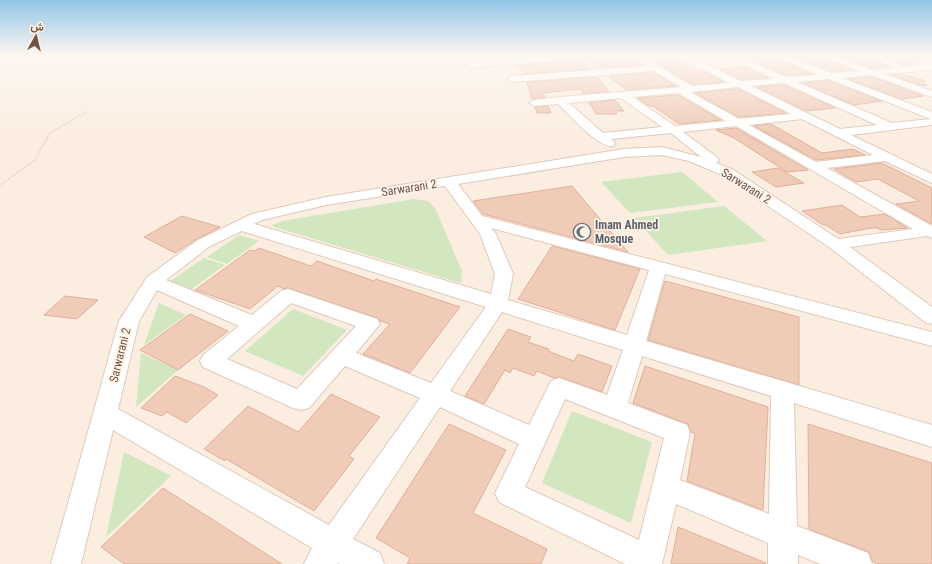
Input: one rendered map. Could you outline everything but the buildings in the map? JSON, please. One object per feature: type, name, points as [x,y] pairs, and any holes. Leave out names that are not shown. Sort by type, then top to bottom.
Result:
[{"type":"street","points":[[630,82],[645,93]]},
{"type":"street","points":[[676,82],[739,123],[931,232]]},
{"type":"street","points":[[735,82],[932,179]]},
{"type":"street","points":[[534,103],[757,82]]},
{"type":"street","points":[[789,82],[891,127]]},
{"type":"street","points":[[844,82],[932,116]]},
{"type":"street","points":[[898,82],[932,94]]},
{"type":"street","points":[[623,95],[674,130],[727,172]]},
{"type":"street","points":[[560,100],[600,137],[624,153]]},
{"type":"street","points":[[600,137],[802,116]]},
{"type":"street","points":[[836,133],[891,127],[932,129]]},
{"type":"street","points":[[852,140],[932,129]]},
{"type":"street","name":"Sarwarani 2","points":[[66,564],[128,321],[154,281],[204,243],[257,217],[326,201],[624,153],[649,151],[676,154],[693,158],[727,172],[834,244],[932,317]]},
{"type":"street","points":[[814,166],[887,158]]},
{"type":"street","points":[[326,554],[498,304],[504,274],[488,234],[449,181]]},
{"type":"street","points":[[477,219],[932,339]]},
{"type":"street","points":[[240,225],[932,436]]},
{"type":"street","points":[[834,244],[931,232]]},
{"type":"street","points":[[615,408],[659,266]]},
{"type":"street","points":[[154,281],[254,324]]},
{"type":"street","points":[[288,295],[370,324],[341,356],[301,401],[211,362],[288,295]]},
{"type":"street","points":[[341,356],[436,395],[535,439]]},
{"type":"street","points":[[559,387],[615,408],[678,432],[649,560],[509,493],[559,387]]},
{"type":"street","points":[[782,390],[783,564]]},
{"type":"street","points":[[105,413],[326,554],[369,564]]},
{"type":"street","points":[[665,488],[857,564]]},
{"type":"path","points":[[0,185],[34,161],[50,133],[88,111]]},
{"type":"green space","points":[[682,172],[718,202],[630,213],[601,182]]},
{"type":"green space","points":[[414,199],[428,201],[435,208],[462,271],[461,283],[274,227],[272,225],[282,221]]},
{"type":"green space","points":[[724,206],[767,241],[668,255],[634,218]]},
{"type":"green space","points":[[239,235],[259,241],[227,264],[207,257]]},
{"type":"green space","points":[[204,258],[225,265],[190,290],[169,282]]},
{"type":"green space","points":[[159,303],[186,315],[144,345]]},
{"type":"green space","points":[[293,309],[347,330],[303,376],[245,351]]},
{"type":"green space","points":[[141,353],[178,370],[136,407]]},
{"type":"green space","points":[[572,411],[652,442],[631,523],[542,483]]},
{"type":"green space","points":[[124,452],[171,476],[106,537]]},
{"type":"place","name":"Imam Ahmed Mosque","points":[[582,232]]}]
